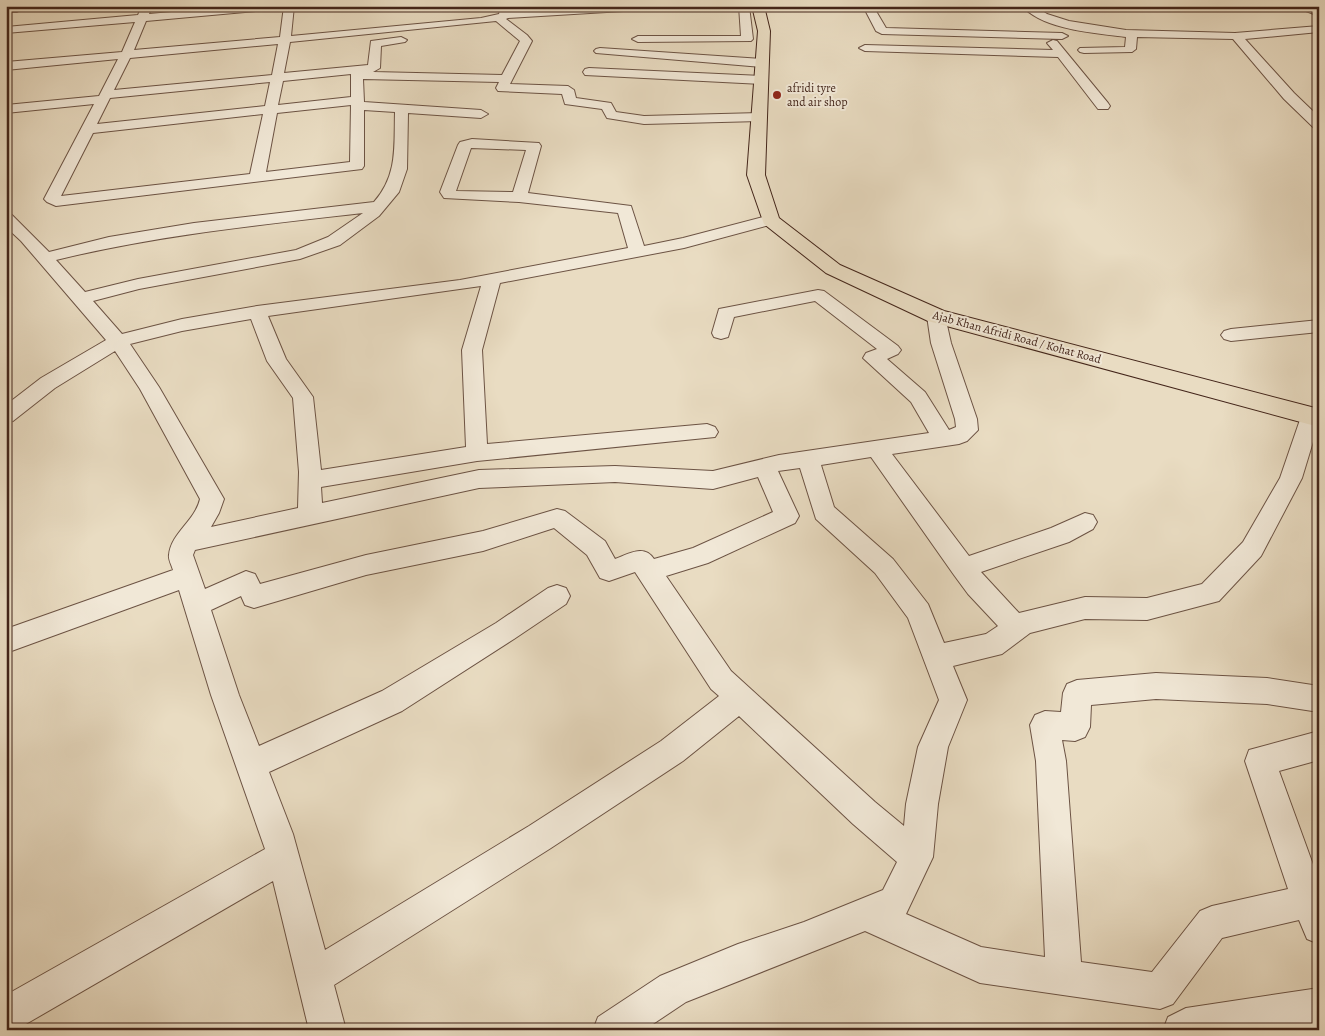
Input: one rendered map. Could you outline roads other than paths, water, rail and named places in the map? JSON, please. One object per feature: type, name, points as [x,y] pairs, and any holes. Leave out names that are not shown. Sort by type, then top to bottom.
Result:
[{"type":"main road","points":[[758,6],[764,31],[756,175],[771,220]]},
{"type":"main road","name":"Ajab Khan Afridi Road / Kohat Road","points":[[771,220],[833,269],[936,316],[1315,417]]},
{"type":"street","points":[[6,30],[145,12],[277,6]]},
{"type":"street","points":[[257,178],[285,39],[288,6]]},
{"type":"street","points":[[6,66],[128,53],[401,29],[503,13],[656,6]]},
{"type":"street","points":[[638,39],[747,40],[744,6]]},
{"type":"street","points":[[868,6],[882,31],[1062,36]]},
{"type":"street","points":[[1026,6],[1032,12],[1057,22],[1084,28],[1132,33],[1236,36],[1319,29]]},
{"type":"street","points":[[1298,6],[1319,13]]},
{"type":"street","points":[[6,22],[12,9]]},
{"type":"street","points":[[145,12],[128,53],[52,199],[56,201],[357,166],[357,72]]},
{"type":"street","points":[[503,13],[526,41],[502,88],[568,90],[570,101],[606,106],[612,115],[644,120],[760,117]]},
{"type":"street","points":[[1084,28],[1051,40],[1103,106]]},
{"type":"street","points":[[357,72],[374,68],[375,43],[401,40],[401,29]]},
{"type":"street","points":[[1301,30],[1319,40]]},
{"type":"street","points":[[1084,50],[1128,50],[1130,49],[1132,33]]},
{"type":"street","points":[[1236,36],[1289,96],[1319,125]]},
{"type":"street","points":[[864,48],[1062,54]]},
{"type":"street","points":[[600,52],[762,63]]},
{"type":"street","points":[[6,109],[277,78],[357,72],[507,79]]},
{"type":"street","points":[[589,72],[762,80]]},
{"type":"street","points":[[88,129],[271,109],[358,103],[482,114]]},
{"type":"street","points":[[81,299],[138,284],[300,254],[334,241],[373,213],[391,192],[400,170],[402,108]]},
{"type":"street","points":[[519,197],[534,146],[472,143],[465,145],[448,192],[449,195],[519,197],[625,209],[637,252]]},
{"type":"street","points":[[45,258],[109,242],[194,228],[379,206]]},
{"type":"street","points":[[6,218],[27,238],[118,340],[149,387],[212,499],[211,509],[185,542],[181,555],[225,695],[277,834],[328,1030]]},
{"type":"street","points":[[6,416],[48,384],[118,340],[182,325],[258,312],[460,285],[684,243],[771,220]]},
{"type":"street","points":[[6,242],[27,238]]},
{"type":"street","points":[[477,453],[472,350],[492,279]]},
{"type":"street","points":[[720,332],[726,313],[818,295],[891,350],[873,358],[918,397],[943,438]]},
{"type":"street","points":[[258,312],[277,361],[303,398],[310,480],[310,516]]},
{"type":"street","points":[[185,542],[479,479],[614,474],[714,480],[765,467],[808,459],[959,436],[967,430],[966,419],[941,344],[936,316]]},
{"type":"street","points":[[1231,335],[1319,326]]},
{"type":"street","points":[[936,656],[992,644],[1023,623],[1085,608],[1147,609],[1210,593],[1252,549],[1291,478],[1315,417]]},
{"type":"street","points":[[310,480],[477,453],[707,432]]},
{"type":"street","points":[[876,448],[977,586],[1016,627]]},
{"type":"street","points":[[611,1030],[673,989],[895,902],[916,857],[922,804],[933,747],[953,700],[919,612],[884,566],[824,512],[808,459]]},
{"type":"street","points":[[648,571],[699,556],[787,516],[765,467]]},
{"type":"street","points":[[197,605],[246,582],[254,597],[366,565],[483,542],[556,518],[596,548],[609,572],[641,560],[721,680],[864,813],[916,857]]},
{"type":"street","points":[[964,568],[1060,535],[1085,522]]},
{"type":"street","points":[[6,641],[187,576]]},
{"type":"street","points":[[251,765],[392,701],[557,596]]},
{"type":"street","points":[[1064,978],[1050,761],[1045,725],[1076,727],[1077,694],[1156,686],[1267,691],[1319,699]]},
{"type":"street","points":[[314,977],[540,837],[655,762],[739,698]]},
{"type":"street","points":[[866,914],[980,965],[1160,991],[1212,923],[1314,914],[1260,761],[1319,746]]},
{"type":"street","points":[[6,1015],[282,857]]},
{"type":"street","points":[[1180,1030],[1186,1026],[1315,1014]]},
{"type":"place","name":"afridi tyre and air shop","points":[[777,95]]}]
